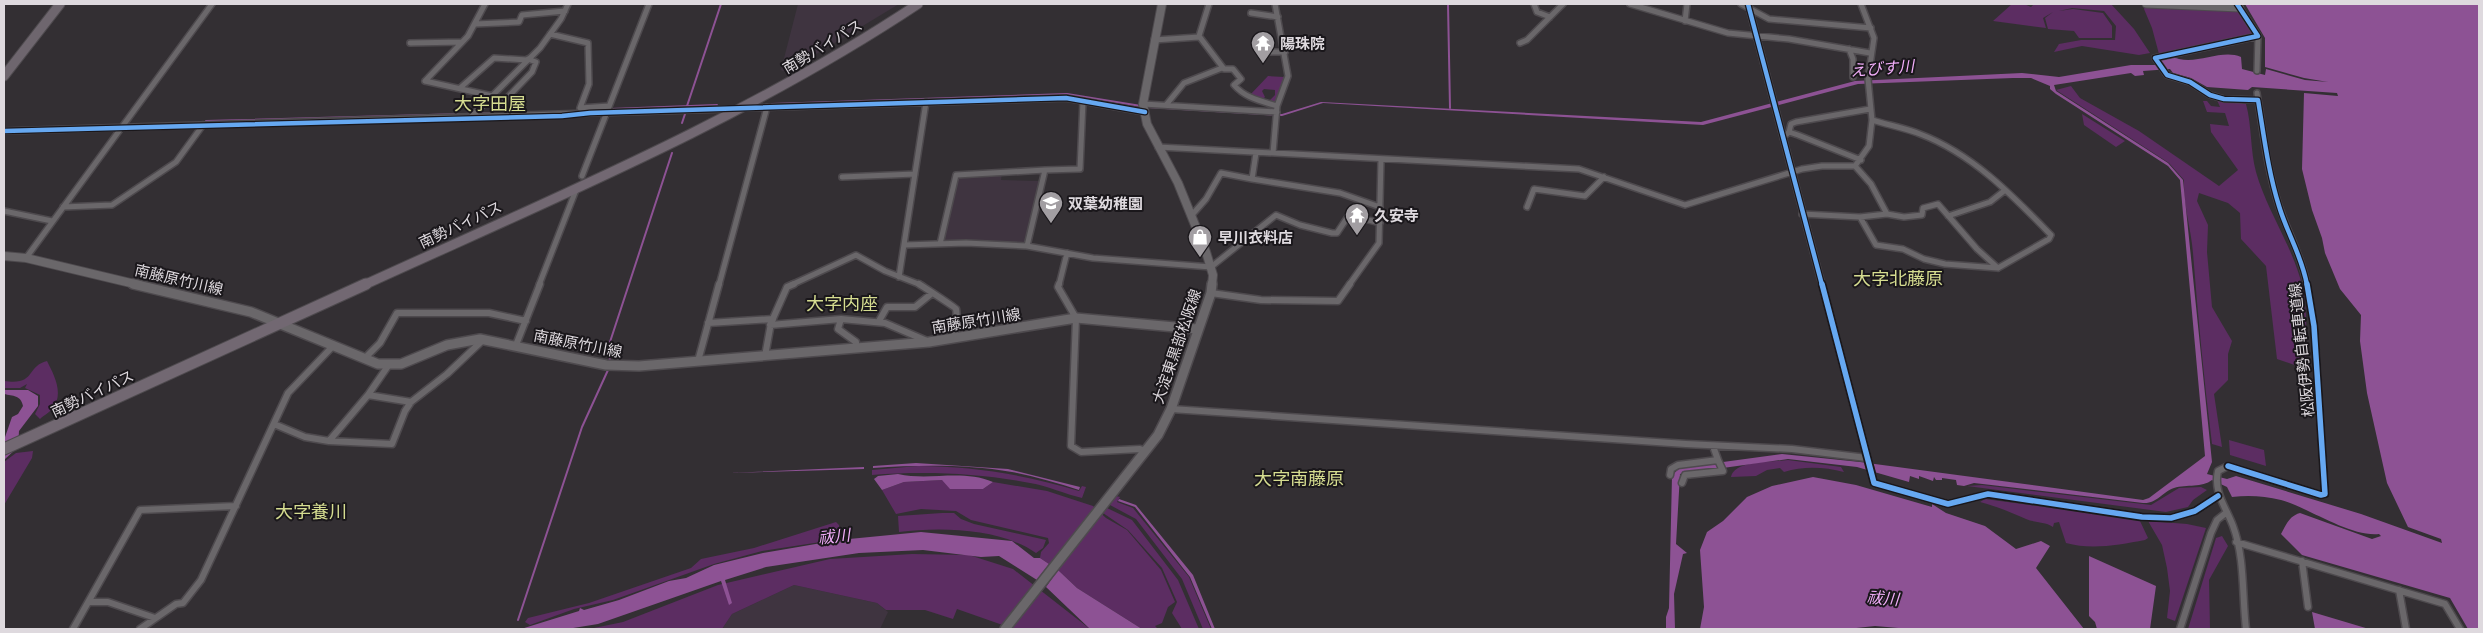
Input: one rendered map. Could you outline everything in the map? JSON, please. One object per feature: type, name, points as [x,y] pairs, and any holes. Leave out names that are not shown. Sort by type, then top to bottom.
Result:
[{"type":"highway","name":"南勢バイパス","points":[[276,322],[724,112],[822,59],[907,4]]},
{"type":"highway","name":"南勢バイパス","points":[[4,443],[62,419],[710,124],[799,77],[918,4]]},
{"type":"highway","name":"南勢バイパス","points":[[4,449],[62,419]]},
{"type":"main road","points":[[4,76],[60,4]]},
{"type":"main road","name":"大淀東黒部松阪線","points":[[1006,628],[1162,430],[1211,293],[1213,276],[1211,267],[1178,183],[1158,148],[1144,108],[1154,40],[1162,4]]},
{"type":"main road","name":"南藤原竹川線","points":[[4,256],[26,258],[206,299],[251,312],[364,359],[388,366],[415,360],[453,343],[484,339],[609,365],[639,366],[929,342],[1076,318],[1197,329]]},
{"type":"street","points":[[26,258],[212,4]]},
{"type":"street","points":[[460,88],[494,58],[536,62],[532,72],[512,96],[506,99],[425,81],[462,42],[475,24],[485,4]]},
{"type":"street","points":[[472,115],[550,34],[568,4]]},
{"type":"street","points":[[582,176],[649,4]]},
{"type":"street","points":[[1199,37],[1209,4]]},
{"type":"street","points":[[1273,153],[1277,106],[1288,79],[1285,52],[1275,4]]},
{"type":"street","points":[[1534,4],[1537,12],[1550,17]]},
{"type":"street","points":[[1520,43],[1527,40],[1562,4]]},
{"type":"street","points":[[1630,4],[1728,33],[1870,53]]},
{"type":"street","points":[[1684,21],[1687,4]]},
{"type":"street","points":[[1741,4],[1748,5],[1755,9],[1762,18],[1769,20],[1871,28]]},
{"type":"street","points":[[1158,148],[1577,169],[1685,205],[1792,172],[1822,166],[1855,166],[1861,160],[1869,146],[1872,120],[1869,82],[1870,53],[1874,43],[1871,28],[1861,4]]},
{"type":"street","points":[[2146,4],[2239,6],[2258,36],[2256,71]]},
{"type":"street","points":[[1748,5],[1874,484],[1948,504],[1988,494],[2142,517],[2171,518],[2195,512],[2218,496],[2227,512],[2236,542],[2246,629]]},
{"type":"street","points":[[475,24],[519,22],[522,15],[565,10]]},
{"type":"street","points":[[1251,13],[1278,17]]},
{"type":"street","points":[[550,34],[588,43],[589,84],[580,108],[725,109]]},
{"type":"street","points":[[2257,93],[2258,100],[2218,98],[2190,82],[2166,73],[2155,58],[2258,36]]},
{"type":"street","points":[[1154,40],[1199,37]]},
{"type":"street","points":[[1199,37],[1222,68]]},
{"type":"street","points":[[410,43],[462,42]]},
{"type":"street","points":[[1849,49],[1853,59],[1853,77]]},
{"type":"street","points":[[1267,52],[1285,52]]},
{"type":"street","points":[[1166,105],[1184,83],[1222,68],[1233,69],[1241,79],[1234,86],[1238,90],[1262,102],[1277,106]]},
{"type":"street","points":[[748,108],[1066,98],[1144,108],[1166,105],[1277,114]]},
{"type":"street","name":"松阪伊勢自転車道線","points":[[2218,496],[2216,476],[2222,467],[2228,466],[2321,496],[2325,494],[2314,326],[2304,266],[2279,207],[2269,171],[2258,100]]},
{"type":"street","points":[[940,244],[956,175],[1080,169],[1083,101]]},
{"type":"street","points":[[899,277],[926,102]]},
{"type":"street","points":[[698,361],[767,107]]},
{"type":"street","points":[[4,131],[472,115],[562,116],[608,109]]},
{"type":"street","points":[[1783,136],[1789,132],[1791,124],[1796,122],[1806,122],[1870,109]]},
{"type":"street","points":[[1860,217],[1876,245],[1903,249],[1924,259],[1945,264],[1998,268],[2049,239],[2051,235],[2014,197],[2004,191],[1966,158],[1947,146],[1909,130],[1872,120]]},
{"type":"street","points":[[63,207],[112,205],[176,162],[189,147],[203,125]]},
{"type":"street","points":[[1789,132],[1816,140],[1828,149],[1861,160]]},
{"type":"street","points":[[1252,179],[1256,153]]},
{"type":"street","points":[[1211,293],[1261,300],[1338,301],[1379,243],[1381,160]]},
{"type":"street","points":[[1855,166],[1871,184],[1887,214]]},
{"type":"street","points":[[1027,246],[1044,170]]},
{"type":"street","points":[[1191,216],[1206,199],[1221,173],[1324,190],[1380,207]]},
{"type":"street","points":[[842,177],[915,174]]},
{"type":"street","points":[[1527,207],[1534,189],[1585,196],[1604,177]]},
{"type":"street","points":[[516,345],[576,190]]},
{"type":"street","points":[[1948,216],[1990,202],[2004,191]]},
{"type":"street","points":[[1802,214],[1860,217],[1887,214],[1904,217],[1922,215],[1923,208],[1938,204],[1978,250],[1998,268]]},
{"type":"street","points":[[4,211],[52,222]]},
{"type":"street","points":[[904,245],[1027,246],[1093,258],[1211,267],[1276,215],[1300,225],[1332,233],[1337,232],[1349,215],[1374,223],[1380,222]]},
{"type":"street","points":[[1067,253],[1058,287],[1076,318],[1072,446],[1081,452],[1140,449],[1146,451]]},
{"type":"street","points":[[765,356],[771,322],[787,286],[853,256],[860,256],[899,277],[920,284],[931,294],[942,299],[956,310],[954,338]]},
{"type":"street","points":[[879,321],[887,307],[915,307],[931,294]]},
{"type":"street","points":[[364,359],[380,343],[397,313],[489,313],[526,321]]},
{"type":"street","points":[[708,323],[841,319],[879,321],[929,342]]},
{"type":"street","points":[[841,319],[838,329],[856,342],[856,348]]},
{"type":"street","points":[[274,424],[305,438],[392,444],[405,411],[411,402],[447,374],[484,339]]},
{"type":"street","points":[[140,629],[176,604],[183,603],[195,588],[292,387],[333,346]]},
{"type":"street","points":[[329,441],[368,395],[388,366]]},
{"type":"street","points":[[368,395],[411,402]]},
{"type":"street","points":[[1171,409],[1712,446],[1792,449],[1867,458]]},
{"type":"street","points":[[1682,483],[1686,475],[1723,471],[1712,446]]},
{"type":"street","points":[[1670,475],[1671,468],[1678,465],[1719,463]]},
{"type":"street","points":[[73,629],[140,510],[236,506]]},
{"type":"street","points":[[2180,629],[2211,533],[2217,520],[2227,512]]},
{"type":"street","points":[[2236,542],[2445,604],[2460,629]]},
{"type":"street","points":[[2302,561],[2308,607]]},
{"type":"street","points":[[2399,590],[2406,629]]},
{"type":"street","points":[[89,602],[108,602],[155,618]]},
{"type":"shaded area","points":[[798,4],[899,4],[818,53],[783,71],[781,70]]},
{"type":"shaded area","points":[[2012,4],[2024,4],[2031,7],[2034,4],[2111,4],[2134,29],[2150,53],[2139,55],[2082,46],[2054,52],[2059,44],[2081,40],[2115,40],[2116,26],[2104,11],[2072,8],[2059,11],[2073,9],[2103,13],[2112,26],[2112,38],[2079,38],[2074,31],[2048,29],[2045,18],[2053,12],[2043,18],[2046,28],[1993,21]]},
{"type":"shaded area","points":[[2145,5],[2168,9],[2238,11],[2253,34],[2159,54],[2152,28],[2144,9]]},
{"type":"shaded area","points":[[1268,76],[1284,77],[1287,79],[1276,104],[1267,101],[1275,95],[1275,90],[1264,89],[1262,91],[1265,97],[1262,100],[1250,95]]},
{"type":"shaded area","points":[[2071,86],[2080,98],[2139,131],[2219,186],[2238,170],[2211,132],[2210,124],[2229,126],[2225,113],[2207,112],[2203,101],[2207,101],[2211,106],[2220,107],[2217,100],[2246,104],[2256,172],[2266,200],[2298,270],[2302,285],[2306,316],[2306,369],[2277,359],[2266,266],[2241,239],[2240,213],[2228,203],[2199,193],[2197,201],[2208,225],[2207,252],[2212,307],[2232,341],[2228,354],[2228,380],[2214,394],[2222,447],[2212,444],[2184,180],[2169,163],[2056,90]]},
{"type":"shaded area","points":[[2082,114],[2125,141],[2116,147],[2084,125]]},
{"type":"shaded area","points":[[1002,173],[1001,180],[1040,181],[1025,244],[944,241],[957,176]]},
{"type":"shaded area","points":[[47,361],[57,384],[58,396],[53,408],[40,419],[35,414],[40,404],[40,395],[25,388],[27,384],[20,388],[4,388],[4,381],[21,381],[30,375],[36,367]]},
{"type":"shaded area","points":[[2229,440],[2264,450],[2266,466],[2230,455]]},
{"type":"shaded area","points":[[33,451],[32,458],[4,505],[4,462],[16,453]]},
{"type":"shaded area","points":[[1788,460],[1841,467],[1844,472],[1814,468],[1784,472],[1780,468],[1767,470],[1756,476],[1731,477],[1739,467],[1755,463]]},
{"type":"shaded area","points":[[939,466],[999,472],[1079,491],[1082,486],[1086,487],[1082,498],[1037,484],[991,477],[932,473],[872,475],[872,470]]},
{"type":"shaded area","points":[[942,480],[983,489],[993,482],[1047,491],[1093,506],[1106,518],[1127,530],[1161,570],[1175,602],[1168,607],[1162,623],[1155,626],[1158,629],[1142,629],[1077,588],[1058,570],[1040,558],[1041,552],[1049,543],[1048,538],[971,520],[956,511],[921,509],[896,514],[882,490],[904,482]]},
{"type":"shaded area","points":[[1982,485],[2151,505],[2179,488],[2201,487],[2207,490],[2193,500],[2188,507],[2166,512],[1967,486]]},
{"type":"shaded area","points":[[1116,496],[1120,497],[1117,502],[1133,508],[1189,577],[1211,629],[1203,629],[1182,579],[1136,519],[1110,505]]},
{"type":"shaded area","points":[[1985,499],[2134,519],[2140,521],[2148,538],[2135,542],[2105,546],[2085,546],[2066,543],[2059,522],[2054,523],[2053,527],[2029,520],[1980,502]]},
{"type":"shaded area","points":[[1107,508],[1132,520],[1178,580],[1199,629],[1182,629],[1172,613],[1177,602],[1162,568],[1128,530],[1103,513]]},
{"type":"shaded area","points":[[954,513],[961,519],[974,524],[1046,540],[1043,548],[1036,553],[1005,538],[970,531],[915,530],[899,532],[898,516]]},
{"type":"shaded area","points":[[2148,521],[2187,524],[2206,528],[2175,621],[2167,618],[2170,591],[2162,545]]},
{"type":"shaded area","points":[[836,522],[839,525],[840,539],[762,551],[714,564],[613,600],[574,609],[530,625],[525,622],[528,618],[589,603],[691,568],[701,559],[754,548]]},
{"type":"shaded area","points":[[2222,536],[2228,546],[2209,580],[2210,629],[2188,629],[2216,538]]},
{"type":"shaded area","points":[[912,554],[969,555],[1013,569],[1090,629],[1014,629],[957,609],[953,619],[925,610],[886,610],[877,603],[794,585],[732,614],[722,629],[589,629],[623,622],[718,585],[830,559]]},
{"type":"shaded area","points":[[794,585],[877,603],[888,612],[880,629],[722,629],[732,614]]},
{"type":"water","points":[[2245,4],[2479,4],[2479,629],[2468,629],[2450,598],[2302,555],[2281,534],[2290,519],[2300,513],[2372,539],[2381,536],[2379,534],[2368,534],[2343,527],[2281,500],[2256,496],[2232,497],[2227,487],[2212,480],[2204,484],[2174,488],[2152,502],[2143,503],[1974,483],[1964,486],[1957,485],[1956,480],[1942,478],[1942,480],[1936,480],[1934,477],[1933,481],[1919,476],[1919,479],[1910,476],[1909,482],[1857,467],[1788,459],[1680,474],[1676,544],[1687,553],[1683,554],[1674,594],[1675,629],[1666,629],[1666,617],[1669,608],[1672,476],[1679,468],[1782,454],[1860,462],[2143,500],[2149,498],[2205,456],[2180,180],[2168,166],[2056,94],[2050,89],[2050,86],[2031,78],[1858,84],[1703,125],[1323,103],[1282,116],[1148,108],[1282,114],[1321,102],[1701,122],[1855,81],[2022,73],[2059,77],[2131,65],[2158,65],[2158,61],[2162,60],[2160,57],[2194,60],[2218,55],[2241,57],[2242,69],[2265,75],[2266,69],[2305,80],[2328,82],[2304,78],[2265,67],[2265,38]],"holes":[[[2170,69],[2173,73],[2191,78],[2207,87],[2248,90],[2252,87],[2337,93],[2338,96],[2304,93],[2302,169],[2325,253],[2340,289],[2361,315],[2360,341],[2367,393],[2387,483],[2408,527],[2441,539],[2442,543],[2361,514],[2236,476],[2227,479],[2207,474],[2212,462],[2183,180],[2168,163],[2056,91],[2054,85],[2131,73],[2135,76],[2144,75],[2143,71]]]},
{"type":"water","points":[[4,390],[28,390],[38,396],[38,406],[19,431],[18,447],[4,460],[4,440],[12,417],[18,414],[23,406],[18,398],[4,394]]},
{"type":"water","points":[[916,463],[1008,469],[1080,487],[1079,490],[1046,480],[995,469],[960,466],[873,468],[873,466]]},
{"type":"water","points":[[864,467],[864,469],[730,473]]},
{"type":"water","points":[[898,474],[910,476],[970,476],[993,482],[983,489],[950,489],[942,480],[904,482],[882,490],[874,479],[878,476]]},
{"type":"water","name":"祓川","points":[[1813,477],[1856,485],[1932,507],[1932,504],[1946,513],[1985,526],[2016,549],[2041,541],[2050,546],[2036,568],[2084,629],[1910,629],[1875,626],[1847,629],[1700,629],[1704,607],[1700,550],[1707,532],[1723,521],[1747,497],[1772,486]]},
{"type":"water","points":[[1119,499],[1136,505],[1193,575],[1215,629],[1212,629],[1190,577],[1135,507],[1118,501]]},
{"type":"water","points":[[921,532],[1012,541],[1034,558],[1040,558],[1049,564],[1037,580],[999,556],[981,557],[923,550],[859,553],[766,567],[725,580],[732,603],[729,605],[721,581],[598,624],[567,629],[521,629],[579,611],[580,608],[584,610],[619,600],[669,581],[686,578],[714,565],[763,553],[839,540]]},
{"type":"water","points":[[2089,556],[2156,586],[2150,629],[2097,629],[2095,622],[2089,616]]},
{"type":"water","points":[[1058,570],[1077,588],[1142,629],[1090,629],[1046,587]]},
{"type":"water","points":[[2312,612],[2369,629],[2315,629]]},
{"type":"waterway","points":[[687,106],[721,4]]},
{"type":"waterway","points":[[1448,4],[1450,108]]},
{"type":"waterway","points":[[772,104],[1067,94],[1141,106]]},
{"type":"waterway","points":[[611,109],[717,105]]},
{"type":"waterway","points":[[576,111],[586,110]]},
{"type":"waterway","points":[[682,123],[686,111]]},
{"type":"waterway","points":[[206,121],[534,112]]},
{"type":"waterway","points":[[610,363],[609,345],[672,153]]},
{"type":"waterway","points":[[518,620],[582,427],[608,370]]},
{"type":"cycle path","points":[[1748,4],[1874,483],[1948,504],[1988,494],[2142,517],[2171,518],[2195,511],[2218,496]]},
{"type":"cycle path","points":[[2228,466],[2321,495],[2325,494],[2314,326],[2304,266],[2279,207],[2269,171],[2258,100],[2224,99],[2210,95],[2190,82],[2167,75],[2155,58],[2258,36],[2237,4]]},
{"type":"cycle path","points":[[4,131],[562,116],[590,113],[1066,98],[1145,112]]},
{"type":"place","name":"陽珠院","points":[[1263,64]]},
{"type":"place","name":"双葉幼稚園","points":[[1051,224]]},
{"type":"place","name":"久安寺","points":[[1357,236]]},
{"type":"place","name":"早川衣料店","points":[[1200,258]]},
{"type":"district","name":"大字田屋","points":[[490,103]]},
{"type":"district","name":"大字北藤原","points":[[1898,278]]},
{"type":"district","name":"大字内座","points":[[842,303]]},
{"type":"district","name":"大字南藤原","points":[[1299,478]]},
{"type":"district","name":"大字養川","points":[[311,511]]},
{"type":"water label","name":"えびす川","points":[[1882,68]]}]
